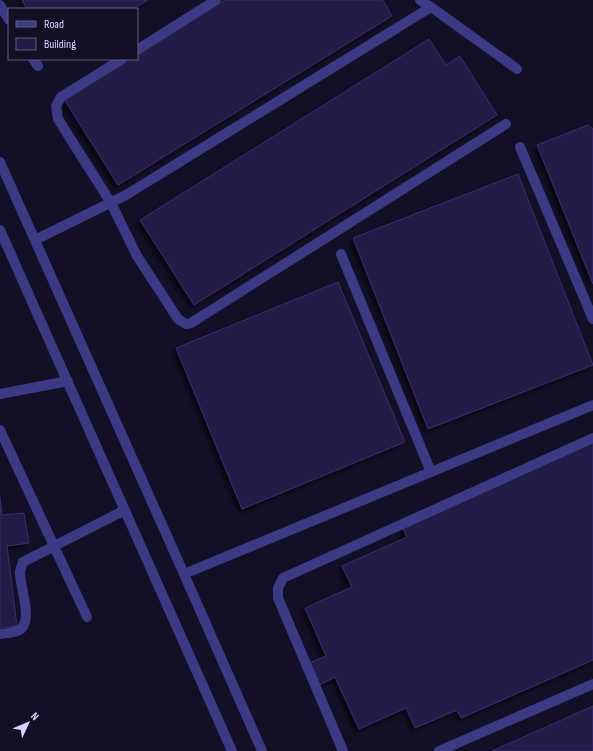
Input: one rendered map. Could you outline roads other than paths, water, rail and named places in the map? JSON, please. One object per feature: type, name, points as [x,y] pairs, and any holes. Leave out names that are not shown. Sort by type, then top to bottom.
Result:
[{"type":"street","points":[[138,49],[216,0]]},
{"type":"street","points":[[420,0],[518,68]]},
{"type":"street","points":[[0,5],[8,18]]},
{"type":"street","points":[[35,240],[126,195],[431,7]]},
{"type":"street","points":[[120,60],[61,97],[56,106],[58,119],[111,203],[137,256],[170,308],[178,319],[186,324],[191,323],[506,124]]},
{"type":"street","points":[[520,147],[593,320]]},
{"type":"street","points":[[0,162],[262,751]]},
{"type":"street","points":[[0,230],[232,751]]},
{"type":"street","points":[[341,254],[431,472]]},
{"type":"street","points":[[0,394],[68,381]]},
{"type":"street","points":[[184,574],[593,405]]},
{"type":"street","points":[[0,430],[87,617]]},
{"type":"street","points":[[343,751],[278,598],[278,588],[282,578],[593,438]]},
{"type":"street","points":[[0,634],[10,633],[20,629],[23,626],[27,614],[20,571],[23,562],[125,510]]},
{"type":"street","points":[[439,751],[593,684]]}]
